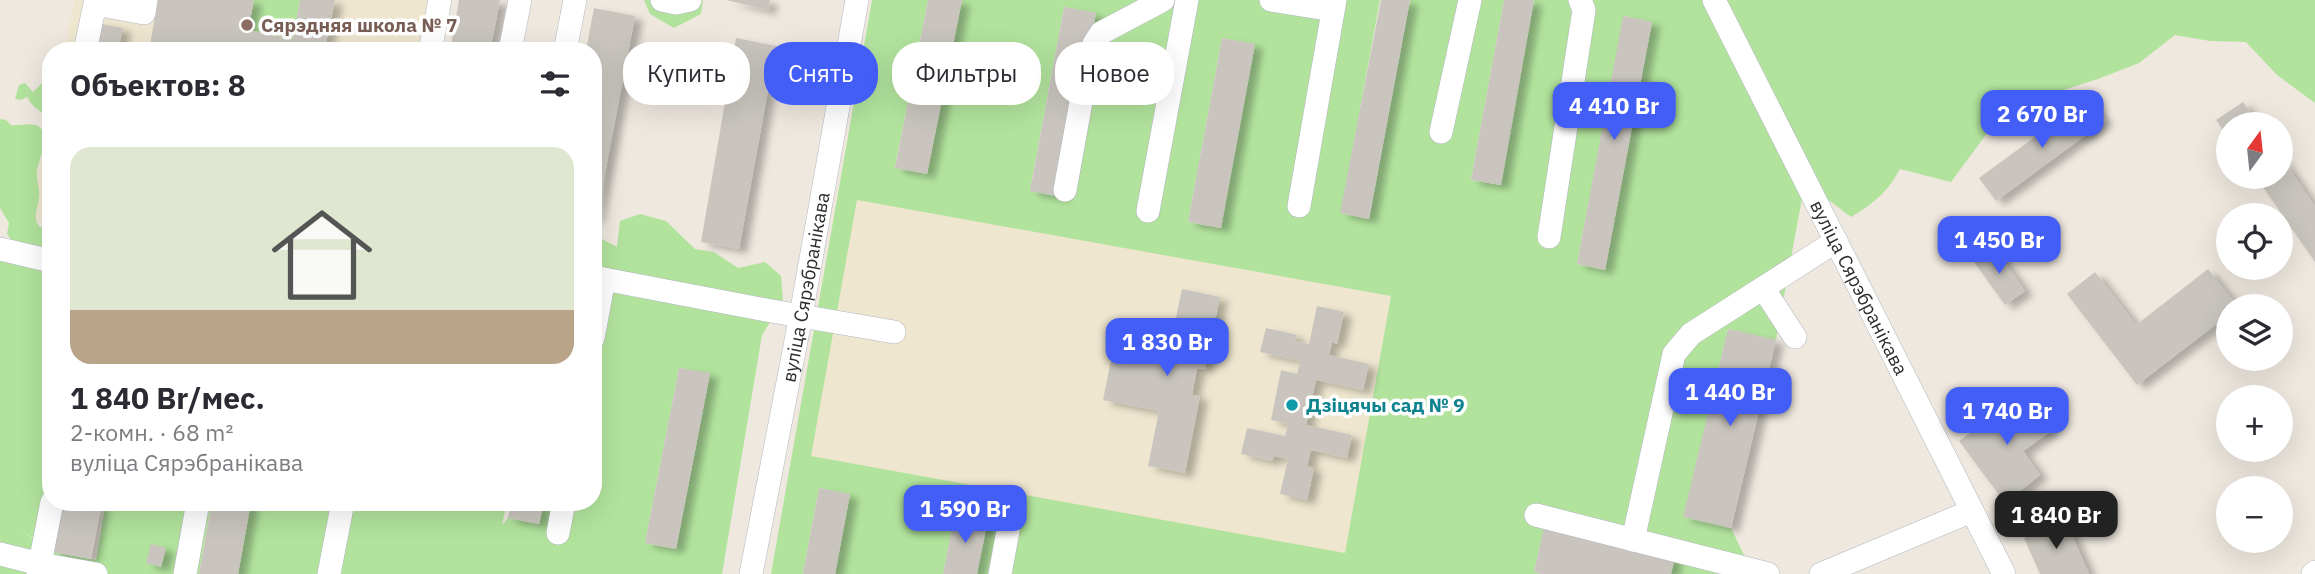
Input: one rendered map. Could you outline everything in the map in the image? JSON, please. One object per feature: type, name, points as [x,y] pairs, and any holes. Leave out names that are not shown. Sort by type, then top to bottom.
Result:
[{"type":"street","points":[[87,42],[94,4],[144,13],[146,0]]},
{"type":"street","points":[[432,42],[440,0]]},
{"type":"street","points":[[512,42],[520,0]]},
{"type":"street","points":[[567,42],[575,0]]},
{"type":"street","points":[[662,0],[676,3],[690,0]]},
{"type":"street","name":"вуліца Сярэбранікава","points":[[751,574],[857,0]]},
{"type":"street","points":[[1065,190],[1089,58],[1094,44],[1101,33],[1163,0]]},
{"type":"street","points":[[1148,211],[1187,0]]},
{"type":"street","points":[[1271,0],[1334,5],[1299,206]]},
{"type":"street","points":[[1441,132],[1470,0]]},
{"type":"street","points":[[1549,237],[1584,10],[1580,0]]},
{"type":"street","name":"вуліца Сярэбранікава","points":[[1714,0],[2004,574]]},
{"type":"street","points":[[1633,540],[1675,354],[1691,334],[1836,241]]},
{"type":"street","points":[[0,249],[42,259]]},
{"type":"street","points":[[602,279],[894,332]]},
{"type":"street","points":[[1763,288],[1795,337]]},
{"type":"street","points":[[39,569],[50,511]]},
{"type":"street","points":[[185,574],[196,511]]},
{"type":"street","points":[[329,574],[341,511]]},
{"type":"street","points":[[558,533],[562,511]]},
{"type":"street","points":[[1821,574],[1972,511]]},
{"type":"street","points":[[1536,515],[1768,574]]},
{"type":"street","points":[[1000,574],[1008,531]]},
{"type":"street","points":[[0,554],[39,569],[96,574]]},
{"type":"shaded area","name":"Сярэдняя школа № 7","points":[[75,0],[430,0],[421,42],[66,42]]},
{"type":"shaded area","points":[[42,155],[42,223],[28,220]]},
{"type":"shaded area","points":[[857,199],[1391,296],[1345,554],[810,456]]},
{"type":"green space","points":[[254,0],[300,0],[293,39],[248,30]]},
{"type":"green space","points":[[644,0],[703,0],[701,14],[674,28],[650,14]]},
{"type":"green space","points":[[872,0],[928,0],[920,42],[892,42],[892,105],[907,105],[895,167],[927,174],[941,105],[1041,105],[1041,42],[954,42],[962,0],[1380,0],[1341,213],[1369,219],[1410,0],[1504,0],[1471,180],[1500,185],[1534,0],[2315,0],[2315,103],[2277,75],[2246,42],[2210,41],[2175,35],[2139,63],[2038,98],[1991,128],[1951,182],[1900,169],[1879,197],[1851,217],[1805,182],[1776,340],[1728,329],[1684,517],[1731,528],[1753,574],[1671,574],[1544,528],[1534,572],[1542,574],[977,574],[955,513],[943,574],[835,574],[850,494],[819,488],[803,574],[771,574],[854,105],[878,105],[878,42],[865,42]],"holes":[[[1624,16],[1652,22],[1605,270],[1577,264]],[[1222,38],[1255,44],[1220,228],[1188,222]],[[857,200],[1391,296],[1345,553],[811,456]]]},
{"type":"green space","points":[[25,83],[33,92],[42,83],[42,112],[27,97],[15,99],[19,85]]},
{"type":"green space","points":[[0,119],[11,125],[36,125],[42,130],[36,219],[42,227],[42,511],[49,511],[43,544],[19,529],[53,552],[96,560],[104,511],[210,511],[199,574],[0,574],[0,248],[21,253],[7,234],[9,223],[0,208]]},
{"type":"green space","points":[[640,214],[666,221],[695,249],[714,252],[738,268],[765,262],[781,276],[783,301],[762,335],[722,574],[238,574],[249,511],[505,511],[502,525],[508,518],[539,524],[542,511],[602,511],[602,239],[617,247],[620,221]],"holes":[[[679,368],[710,374],[676,549],[645,543]]]},
{"type":"building","points":[[158,0],[254,0],[248,30],[293,39],[300,0],[335,0],[326,42],[151,42]]},
{"type":"building","points":[[459,0],[500,0],[492,42],[452,42]]},
{"type":"building","points":[[726,0],[770,0],[768,10]]},
{"type":"building","points":[[928,0],[962,0],[954,42],[920,42]]},
{"type":"building","points":[[1381,0],[1410,0],[1369,219],[1340,213]]},
{"type":"building","points":[[1504,0],[1534,0],[1501,185],[1471,180]]},
{"type":"building","points":[[1064,7],[1096,13],[1090,42],[1058,42]]},
{"type":"building","points":[[594,8],[635,16],[630,42],[623,42],[623,79],[602,189],[602,42],[588,42]]},
{"type":"building","points":[[1623,16],[1652,22],[1605,270],[1577,264]]},
{"type":"building","points":[[97,23],[123,28],[120,42],[94,42]]},
{"type":"building","points":[[736,38],[764,44],[765,105],[739,249],[701,242],[725,105],[750,105],[750,42],[735,42]]},
{"type":"building","points":[[1222,38],[1255,44],[1221,228],[1188,222]]},
{"type":"building","points":[[1055,56],[1055,105],[1078,105],[1061,197],[1030,191]]},
{"type":"building","points":[[2088,98],[2105,121],[1996,201],[1979,178]]},
{"type":"building","points":[[2243,102],[2250,112],[2228,112]]},
{"type":"building","points":[[907,105],[941,105],[927,174],[895,168]]},
{"type":"building","points":[[2293,175],[2315,206],[2315,262],[2293,230],[2293,203],[2274,203],[2264,189],[2293,189]]},
{"type":"building","points":[[1994,247],[2025,291],[2005,305],[1974,262]]},
{"type":"building","points":[[2208,269],[2228,294],[2216,294],[2216,324],[2137,385],[2067,294],[2095,272],[2136,325]]},
{"type":"building","points":[[1182,289],[1220,297],[1205,369],[1197,368],[1192,395],[1200,396],[1185,473],[1148,466],[1159,411],[1103,400],[1116,335],[1170,346]]},
{"type":"building","name":"Дзіцячы сад № 9","points":[[1317,306],[1344,312],[1337,344],[1332,342],[1329,355],[1369,364],[1363,390],[1316,380],[1306,425],[1352,435],[1347,458],[1311,450],[1307,466],[1314,468],[1307,500],[1280,494],[1288,459],[1274,456],[1272,461],[1241,454],[1247,428],[1285,436],[1288,424],[1271,420],[1281,370],[1297,374],[1300,361],[1260,352],[1266,328],[1297,335],[1295,341],[1309,344]]},
{"type":"building","points":[[1728,329],[1776,340],[1731,528],[1683,517]]},
{"type":"building","points":[[679,368],[710,373],[676,549],[645,543]]},
{"type":"building","points":[[2025,394],[2051,431],[2023,451],[2040,475],[2005,503],[1959,441]]},
{"type":"building","points":[[819,488],[850,494],[835,574],[803,574]]},
{"type":"building","points":[[60,511],[100,511],[91,559],[53,552]]},
{"type":"building","points":[[210,511],[249,511],[238,574],[199,574]]},
{"type":"building","points":[[509,511],[542,511],[539,524],[508,518]]},
{"type":"building","points":[[955,512],[988,519],[977,574],[943,574]]},
{"type":"building","points":[[2065,519],[2089,574],[2040,574],[2024,538]]},
{"type":"building","points":[[1544,527],[1675,557],[1671,574],[1534,572]]},
{"type":"building","points":[[151,544],[166,548],[161,567],[146,563]]},
{"type":"place","name":"Сярэдняя школа № 7","points":[[247,25]]},
{"type":"place","name":"Дзіцячы сад № 9","points":[[1292,405]]}]
